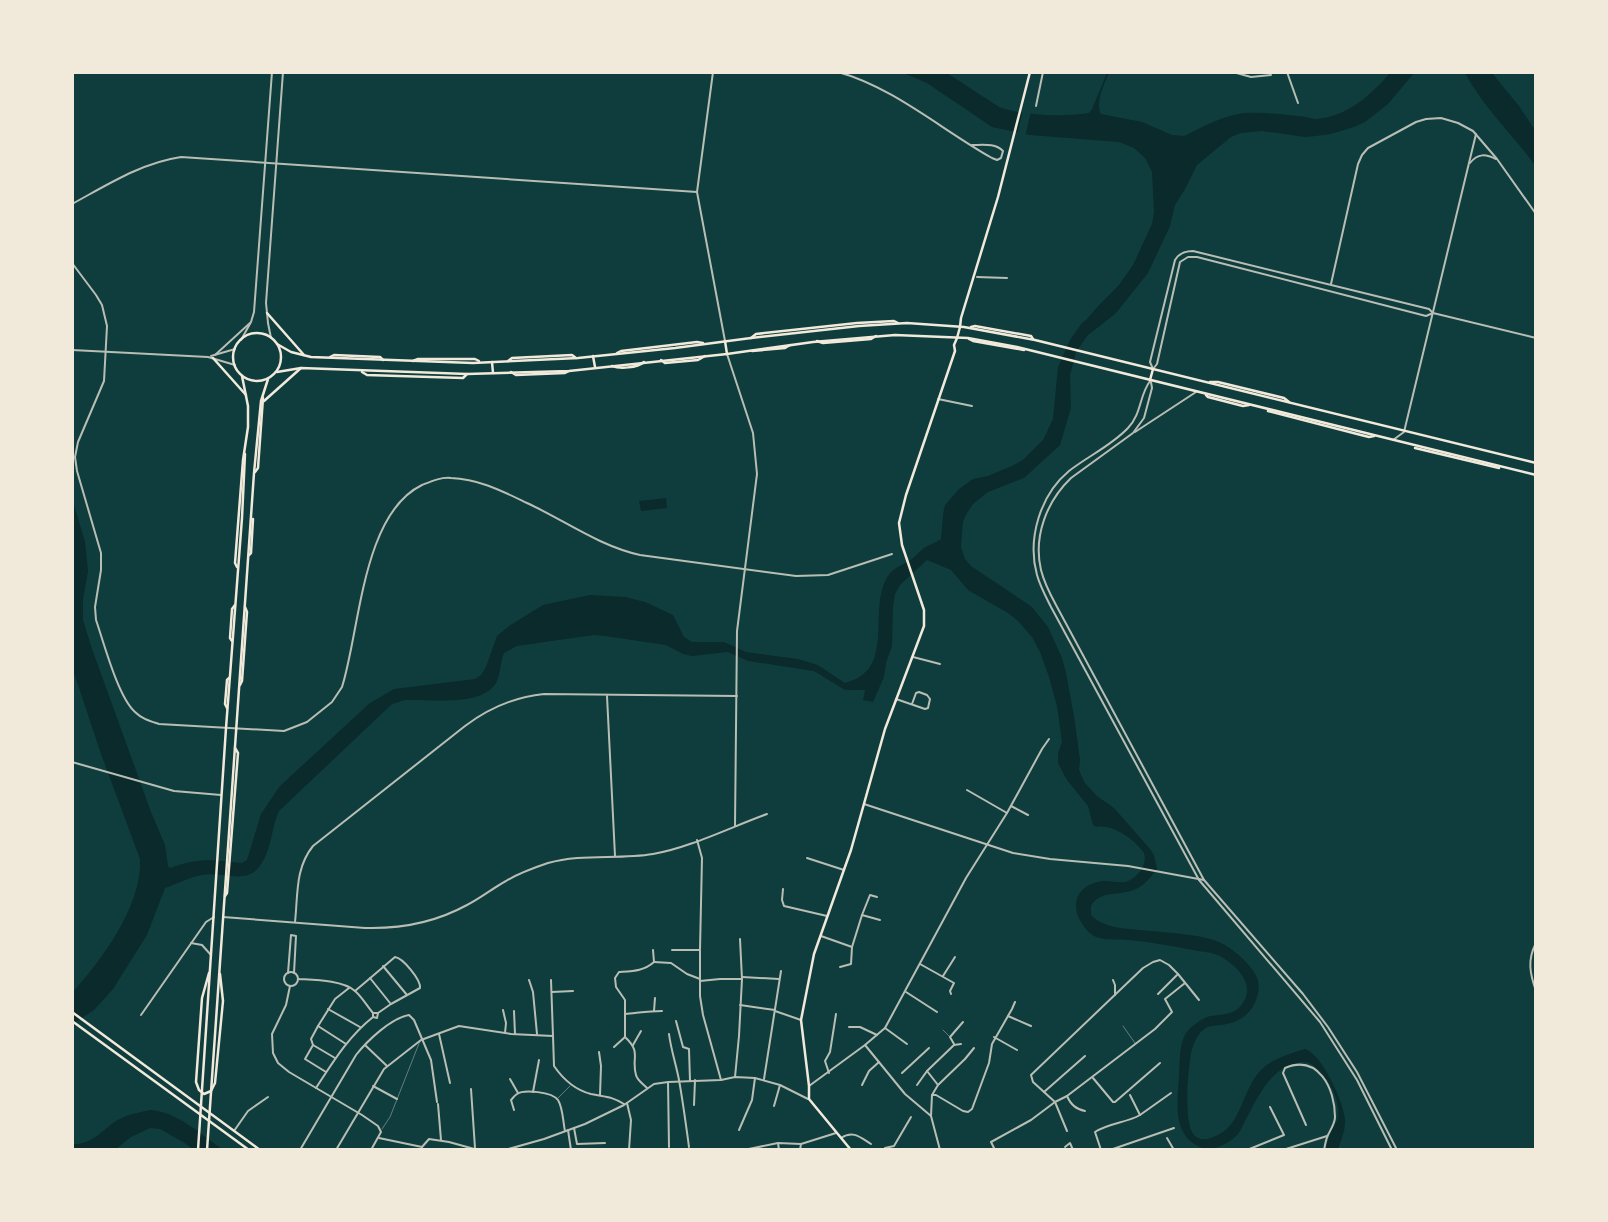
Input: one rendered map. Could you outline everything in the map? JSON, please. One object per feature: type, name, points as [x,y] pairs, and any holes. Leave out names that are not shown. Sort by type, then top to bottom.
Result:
[{"type":"main road","points":[[851,1150],[809,1099],[801,1020],[814,954],[844,870],[885,729],[924,626],[925,619],[922,602],[902,545],[899,529],[900,517],[954,351],[961,318],[1002,181],[1030,72]]},
{"type":"main road","points":[[266,312],[306,356]]},
{"type":"main road","points":[[198,1150],[221,795],[248,427],[247,396],[242,376],[235,365],[235,349],[241,340],[247,336],[259,334],[271,338],[291,352],[306,356],[412,362],[492,362],[576,358],[859,326],[899,324],[960,327],[1044,342],[1536,463]]},
{"type":"main road","points":[[242,376],[255,381],[268,379],[277,372],[301,368],[467,374],[569,371],[728,354],[790,344],[901,334],[968,338],[1029,350],[1536,475]]},
{"type":"main road","points":[[725,341],[728,354]]},
{"type":"main road","points":[[277,344],[282,358],[277,372]]},
{"type":"main road","points":[[214,356],[247,396]]},
{"type":"main road","points":[[593,356],[595,368]]},
{"type":"main road","points":[[492,362],[493,373]]},
{"type":"main road","points":[[263,403],[301,368]]},
{"type":"main road","points":[[1150,381],[1153,370]]},
{"type":"main road","points":[[207,1150],[254,473],[262,396],[268,379]]},
{"type":"main road","points":[[254,473],[258,468],[262,396]]},
{"type":"main road","points":[[210,967],[202,998],[196,1082],[199,1090],[204,1094],[211,1091],[215,1083],[222,1001],[219,967]]},
{"type":"main road","points":[[72,1012],[260,1150]]},
{"type":"main road","points":[[72,1021],[249,1150]]},
{"type":"main road","points":[[114,1051],[118,1046]]},
{"type":"street","points":[[241,340],[251,322],[255,307],[272,72]]},
{"type":"street","points":[[271,338],[266,312],[283,72]]},
{"type":"street","points":[[713,72],[697,192],[725,341]]},
{"type":"street","points":[[838,72],[876,87],[983,153],[997,160],[1001,158],[1003,151],[999,146],[972,145]]},
{"type":"street","points":[[1036,106],[1043,72]]},
{"type":"street","points":[[1233,72],[1251,77],[1260,74],[1271,74]]},
{"type":"street","points":[[1287,72],[1298,103]]},
{"type":"street","points":[[1331,284],[1358,164],[1362,155],[1368,148],[1416,122],[1434,117],[1458,123],[1473,131],[1497,159],[1536,214]]},
{"type":"street","points":[[1392,440],[1404,432],[1476,134]]},
{"type":"street","points":[[1469,165],[1475,157],[1482,155],[1497,159]]},
{"type":"street","points":[[72,204],[139,168],[181,157],[697,192]]},
{"type":"street","points":[[1153,370],[1150,362],[1175,260],[1178,256],[1193,250],[1536,338]]},
{"type":"street","points":[[1153,370],[1157,364],[1180,262],[1192,256],[1426,316],[1433,313]]},
{"type":"street","points":[[72,263],[102,305],[107,326],[104,381],[78,442],[75,457],[77,471],[101,553],[101,570],[95,607],[96,620],[122,695],[136,713],[159,724],[276,732],[291,730],[307,722],[325,708],[337,696],[347,673],[367,577],[380,535],[393,510],[404,496],[434,480],[450,478],[470,480],[491,486],[624,552],[796,576],[828,576],[892,554]]},
{"type":"street","points":[[977,277],[1007,278]]},
{"type":"street","points":[[214,356],[251,322]]},
{"type":"street","points":[[74,350],[208,357],[235,349]]},
{"type":"street","points":[[728,354],[753,433],[757,460],[746,569],[737,631],[735,826]]},
{"type":"street","points":[[214,356],[235,365]]},
{"type":"street","points":[[1133,434],[1144,418],[1152,388],[1150,381]]},
{"type":"street","points":[[1150,381],[1146,386],[1138,415],[1129,427],[1118,437],[1069,471],[1052,491],[1040,513],[1034,537],[1035,566],[1044,592],[1199,880],[1320,1022],[1348,1066],[1392,1150]]},
{"type":"street","points":[[1196,392],[1072,477],[1057,493],[1046,516],[1039,544],[1041,570],[1056,606],[1204,880],[1317,1011],[1356,1072],[1397,1150]]},
{"type":"street","points":[[938,399],[972,406]]},
{"type":"street","points":[[1118,437],[1121,443]]},
{"type":"street","points":[[1069,471],[1072,477]]},
{"type":"street","points":[[912,656],[940,664]]},
{"type":"street","points":[[896,699],[912,704],[928,709],[930,699],[927,695],[919,692],[916,693],[912,704]]},
{"type":"street","points":[[608,695],[615,856]]},
{"type":"street","points":[[295,923],[300,868],[304,857],[312,846],[480,714],[510,700],[531,696],[736,696]]},
{"type":"street","points":[[1114,724],[1119,722]]},
{"type":"street","points":[[809,1086],[877,1036],[885,1028],[966,878],[1007,814],[1049,739]]},
{"type":"street","points":[[72,762],[174,791],[221,795]]},
{"type":"street","points":[[967,790],[1007,814]]},
{"type":"street","points":[[864,804],[1013,853],[1050,859],[1128,866],[1204,880]]},
{"type":"street","points":[[1011,806],[1028,815]]},
{"type":"street","points":[[223,917],[376,929],[411,925],[435,919],[461,909],[507,880],[538,866],[574,858],[654,854],[674,849],[767,814]]},
{"type":"street","points":[[697,840],[702,858],[700,996],[703,1015],[721,1080]]},
{"type":"street","points":[[807,858],[844,870]]},
{"type":"street","points":[[783,889],[782,900],[784,906],[827,916]]},
{"type":"street","points":[[840,967],[851,964],[852,947],[862,915],[870,895],[877,896]]},
{"type":"street","points":[[862,915],[880,920]]},
{"type":"street","points":[[141,1015],[206,922],[214,917]]},
{"type":"street","points":[[290,986],[284,981],[284,977],[288,973],[291,935],[296,936],[294,973],[298,979]]},
{"type":"street","points":[[820,936],[852,947]]},
{"type":"street","points":[[735,1078],[742,978],[740,938]]},
{"type":"street","points":[[191,943],[202,945],[211,955]]},
{"type":"street","points":[[1536,943],[1530,964],[1530,974],[1536,991]]},
{"type":"street","points":[[653,950],[654,962]]},
{"type":"street","points":[[672,950],[700,950]]},
{"type":"street","points":[[316,1088],[335,1058],[360,1027],[373,1017],[377,1018],[378,1013],[418,990],[421,986],[414,974],[395,956],[354,991]]},
{"type":"street","points":[[1536,956],[1536,975]]},
{"type":"street","points":[[943,976],[955,957]]},
{"type":"street","points":[[1067,1131],[1055,1102],[1033,1082],[1030,1075],[1143,968],[1153,962],[1160,960],[1169,965],[1199,1000]]},
{"type":"street","points":[[614,1047],[624,1037],[624,1000],[616,987],[616,974],[619,972],[646,969],[654,962],[671,963],[700,980],[779,979]]},
{"type":"street","points":[[920,964],[954,983],[950,990],[951,994]]},
{"type":"street","points":[[383,966],[407,995]]},
{"type":"street","points":[[764,1079],[781,971]]},
{"type":"street","points":[[288,973],[294,973]]},
{"type":"street","points":[[1158,994],[1178,974]]},
{"type":"street","points":[[370,978],[391,1004]]},
{"type":"street","points":[[290,986],[295,984],[298,979]]},
{"type":"street","points":[[298,979],[320,980],[349,988],[373,1012],[378,1013]]},
{"type":"street","points":[[529,980],[537,1034]]},
{"type":"street","points":[[551,980],[554,1066],[571,1085],[591,1094],[614,1098],[624,1105]]},
{"type":"street","points":[[1113,980],[1115,985],[1114,995]]},
{"type":"street","points":[[995,1150],[991,1142],[1031,1120],[1055,1102],[1067,1096],[1156,1029],[1172,1012],[1165,999],[1185,983]]},
{"type":"street","points":[[290,986],[286,1005],[272,1034],[273,1053],[278,1063],[288,1072],[378,1126],[381,1130],[371,1150]]},
{"type":"street","points":[[335,1058],[310,1043],[335,999],[349,988]]},
{"type":"street","points":[[552,992],[573,991]]},
{"type":"street","points":[[906,992],[937,1012]]},
{"type":"street","points":[[654,998],[654,1012]]},
{"type":"street","points":[[932,1095],[936,1095],[963,1112],[968,1112],[972,1109],[989,1064],[994,1038],[1015,1002]]},
{"type":"street","points":[[740,1005],[775,1011],[801,1020]]},
{"type":"street","points":[[328,1009],[360,1027]]},
{"type":"street","points":[[503,1010],[506,1033]]},
{"type":"street","points":[[514,1011],[514,1035]]},
{"type":"street","points":[[624,1014],[662,1011]]},
{"type":"street","points":[[373,1012],[373,1017]]},
{"type":"street","points":[[828,1073],[825,1061],[830,1052],[836,1014]]},
{"type":"street","points":[[300,1150],[330,1096],[364,1045],[399,1017],[409,1015],[414,1020],[431,1060],[441,1140]]},
{"type":"street","points":[[1008,1016],[1031,1026]]},
{"type":"street","points":[[676,1021],[683,1047],[689,1049],[690,1080]]},
{"type":"street","points":[[954,1045],[950,1037],[964,1022]]},
{"type":"street","points":[[318,1026],[346,1044]]},
{"type":"street","points":[[336,1150],[357,1112],[387,1066],[421,1040],[459,1026],[514,1035],[537,1034],[553,1036]]},
{"type":"street","points":[[849,1027],[860,1028],[877,1036]]},
{"type":"street","points":[[885,1028],[907,1044]]},
{"type":"street","points":[[633,1044],[640,1030]]},
{"type":"street","points":[[439,1034],[450,1083]]},
{"type":"street","points":[[669,1034],[672,1053],[675,1058],[689,1147]]},
{"type":"street","points":[[624,1037],[633,1044],[636,1074],[646,1088]]},
{"type":"street","points":[[994,1038],[1017,1050]]},
{"type":"street","points":[[918,1086],[926,1072],[954,1045],[961,1044]]},
{"type":"street","points":[[313,1045],[305,1059],[326,1072]]},
{"type":"street","points":[[364,1045],[387,1066]]},
{"type":"street","points":[[865,1045],[905,1094],[931,1116]]},
{"type":"street","points":[[902,1073],[928,1048]]},
{"type":"street","points":[[940,1150],[931,1116],[932,1095],[938,1085],[974,1048]]},
{"type":"street","points":[[599,1052],[601,1066],[600,1095]]},
{"type":"street","points":[[1044,1092],[1085,1056]]},
{"type":"street","points":[[533,1092],[539,1060]]},
{"type":"street","points":[[862,1085],[878,1062]]},
{"type":"street","points":[[1093,1078],[1115,1102],[1160,1063]]},
{"type":"street","points":[[1306,1125],[1283,1073],[1285,1068],[1300,1064],[1305,1064],[1314,1069],[1325,1082],[1333,1098],[1336,1119],[1327,1136],[1324,1150]]},
{"type":"street","points":[[926,1072],[938,1085]]},
{"type":"street","points":[[739,1130],[752,1100],[755,1078]]},
{"type":"street","points":[[505,1150],[574,1128],[624,1105],[654,1084],[690,1080],[755,1078],[780,1085],[809,1099]]},
{"type":"street","points":[[510,1079],[518,1093]]},
{"type":"street","points":[[694,1105],[695,1080]]},
{"type":"street","points":[[668,1082],[669,1147]]},
{"type":"street","points":[[774,1106],[780,1085]]},
{"type":"street","points":[[374,1086],[397,1099]]},
{"type":"street","points":[[378,1138],[419,1148],[422,1148],[429,1139],[441,1140],[476,1149],[471,1088]]},
{"type":"street","points":[[514,1110],[511,1100],[518,1093],[533,1092],[552,1095],[560,1105],[565,1131]]},
{"type":"street","points":[[1101,1150],[1095,1137],[1095,1132],[1102,1127],[1130,1120],[1140,1115],[1171,1093]]},
{"type":"street","points":[[1130,1095],[1140,1115]]},
{"type":"street","points":[[234,1131],[248,1111],[268,1096]]},
{"type":"street","points":[[1067,1096],[1071,1104],[1077,1109],[1085,1111]]},
{"type":"street","points":[[627,1102],[631,1120],[630,1150]]},
{"type":"street","points":[[1247,1150],[1284,1135],[1270,1106]]},
{"type":"street","points":[[884,1150],[884,1148],[894,1146],[911,1117]]},
{"type":"street","points":[[574,1128],[578,1144],[605,1143]]},
{"type":"street","points":[[1110,1150],[1174,1128]]},
{"type":"street","points":[[568,1130],[572,1150]]},
{"type":"street","points":[[744,1150],[778,1143],[801,1144],[836,1133]]},
{"type":"street","points":[[1384,1134],[1388,1133]]},
{"type":"street","points":[[841,1138],[846,1134],[855,1134],[871,1144]]},
{"type":"street","points":[[1283,1150],[1327,1136]]},
{"type":"street","points":[[1167,1138],[1174,1150]]},
{"type":"street","points":[[778,1143],[779,1150]]},
{"type":"street","points":[[800,1150],[801,1144]]},
{"type":"street","points":[[1065,1146],[1070,1144],[1073,1150]]},
{"type":"lane","points":[[1123,1026],[1136,1044]]},
{"type":"lane","points":[[943,1030],[950,1037]]},
{"type":"lane","points":[[381,1130],[388,1122],[421,1040]]},
{"type":"lane","points":[[557,1099],[571,1085]]},
{"type":"water","points":[[903,73],[947,73],[999,107],[1032,114],[1067,115],[1089,113],[1107,73],[1109,73],[1099,104],[1101,114],[1142,122],[1172,135],[1184,136],[1206,125],[1237,114],[1278,114],[1317,119],[1339,114],[1367,96],[1390,73],[1414,73],[1388,104],[1365,122],[1354,127],[1331,134],[1305,137],[1262,131],[1241,133],[1231,137],[1197,165],[1175,205],[1170,226],[1148,273],[1116,313],[1087,336],[1076,352],[1070,375],[1071,408],[1060,445],[1024,478],[988,492],[973,504],[963,521],[961,547],[965,559],[971,566],[1032,607],[1048,627],[1062,658],[1066,673],[1074,716],[1081,775],[1085,783],[1097,796],[1114,808],[1154,855],[1157,869],[1147,881],[1134,890],[1104,895],[1099,898],[1091,906],[1091,915],[1104,924],[1114,927],[1188,935],[1219,942],[1243,959],[1257,978],[1258,993],[1255,1003],[1248,1013],[1234,1022],[1205,1028],[1199,1034],[1194,1044],[1189,1068],[1187,1107],[1188,1119],[1194,1135],[1204,1139],[1221,1133],[1235,1118],[1254,1079],[1265,1066],[1275,1060],[1305,1049],[1312,1053],[1325,1069],[1340,1101],[1345,1123],[1338,1149],[1326,1149],[1331,1131],[1338,1117],[1338,1105],[1334,1093],[1324,1076],[1313,1065],[1304,1062],[1288,1066],[1272,1078],[1260,1094],[1240,1132],[1231,1141],[1215,1148],[1206,1149],[1196,1145],[1186,1137],[1179,1121],[1177,1102],[1182,1042],[1190,1028],[1204,1018],[1228,1014],[1241,1006],[1247,993],[1242,974],[1225,959],[1207,952],[1129,940],[1102,939],[1094,936],[1084,927],[1076,908],[1078,896],[1082,891],[1092,884],[1099,882],[1125,882],[1134,878],[1143,866],[1144,853],[1129,838],[1116,830],[1093,825],[1088,806],[1067,780],[1058,763],[1058,753],[1062,742],[1057,706],[1040,652],[1032,637],[1008,613],[968,590],[951,570],[927,560],[900,585],[895,594],[892,646],[886,663],[884,677],[873,702],[863,700],[865,690],[845,690],[814,671],[748,661],[728,652],[692,656],[683,654],[666,645],[594,635],[517,646],[504,653],[496,683],[489,691],[479,696],[442,701],[405,700],[392,704],[279,811],[267,853],[258,868],[252,873],[245,876],[202,875],[165,888],[147,935],[113,989],[94,1010],[73,1024],[73,992],[108,947],[128,913],[139,877],[140,859],[101,754],[73,670],[72,498],[85,542],[88,571],[83,600],[83,620],[151,812],[165,845],[168,866],[170,868],[198,861],[214,860],[242,863],[247,860],[261,814],[280,786],[370,703],[394,689],[475,679],[481,675],[486,667],[497,636],[509,626],[543,605],[590,595],[625,597],[645,602],[673,615],[684,637],[692,642],[724,642],[746,652],[798,659],[818,665],[844,683],[860,676],[871,666],[876,653],[878,638],[879,605],[882,590],[888,576],[893,570],[910,560],[924,548],[941,539],[945,505],[959,489],[973,479],[988,476],[1014,465],[1024,459],[1043,440],[1053,419],[1058,367],[1070,340],[1082,323],[1119,285],[1133,265],[1152,224],[1154,212],[1152,172],[1145,158],[1134,148],[1119,142],[1030,135],[992,127],[927,83]]},
{"type":"water","points":[[1465,73],[1492,73],[1519,106],[1535,130],[1535,165],[1489,109]]},
{"type":"water","points":[[666,498],[667,508],[641,511],[639,501]]},
{"type":"water","points":[[150,1110],[179,1119],[222,1149],[193,1149],[160,1129],[150,1128],[131,1137],[116,1149],[73,1149],[72,1144],[91,1140],[116,1121]]},
{"type":"pier","points":[[1023,110],[1031,111],[1025,137],[1017,136]]},
{"type":"waterway","points":[[823,669],[844,683]]}]
